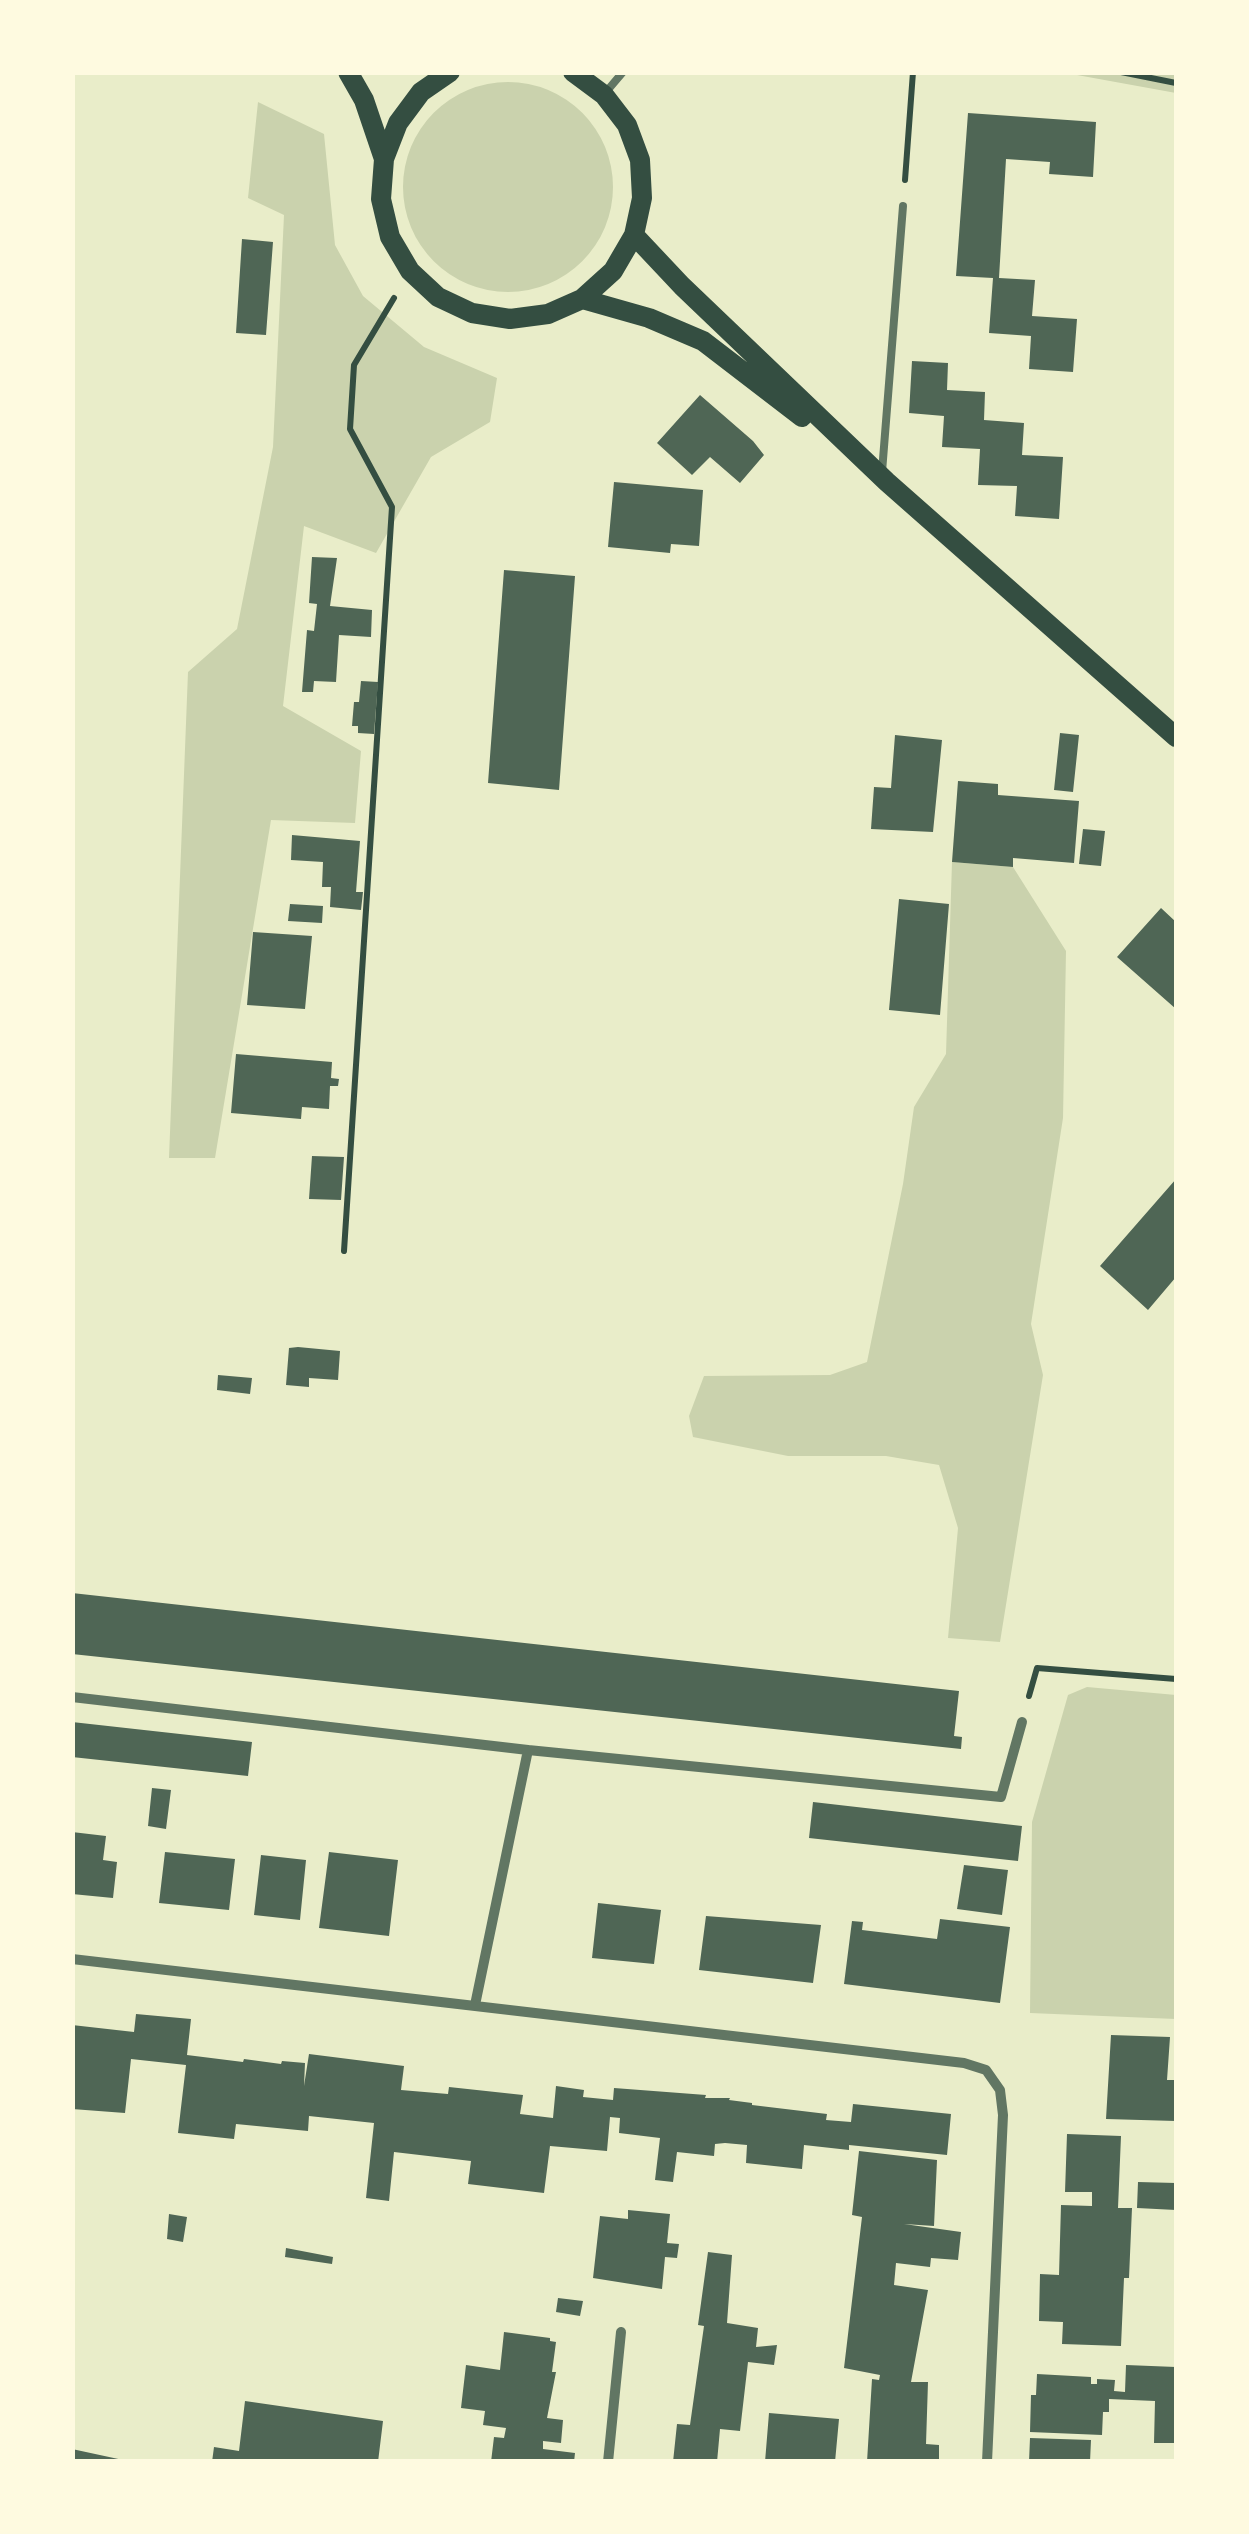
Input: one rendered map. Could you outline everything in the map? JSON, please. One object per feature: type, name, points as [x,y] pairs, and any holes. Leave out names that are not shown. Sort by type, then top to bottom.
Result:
[{"type":"main road","points":[[348,72],[375,127],[384,159]]},
{"type":"main road","points":[[450,72],[421,92],[398,123],[384,159],[381,198],[390,237],[410,271],[438,296],[472,313],[510,319],[548,314],[582,299],[613,271],[634,235],[642,198],[640,160],[627,125],[604,95],[573,72]]},
{"type":"main road","points":[[634,235],[884,480],[1176,737]]},
{"type":"main road","points":[[582,299],[649,318],[702,341],[884,480]]},
{"type":"street","points":[[72,1697],[528,1750],[1001,1797],[1022,1722]]},
{"type":"street","points":[[475,2005],[528,1750]]},
{"type":"street","points":[[72,1959],[975,2065],[995,2078],[1003,2115],[987,2462]]},
{"type":"street","points":[[608,2462],[621,2332]]},
{"type":"lane","points":[[604,95],[622,72]]},
{"type":"lane","points":[[884,480],[903,206]]},
{"type":"path","points":[[903,206],[913,72]]},
{"type":"path","points":[[1121,72],[1176,83]]},
{"type":"path","points":[[344,1251],[392,507],[350,429],[354,365],[410,271]]},
{"type":"path","points":[[1022,1722],[1037,1668],[1176,1678]]},
{"type":"green space","points":[[1066,73],[1176,73],[1176,93]]},
{"type":"green space","points":[[508,82],[548,90],[582,113],[605,147],[613,187],[605,227],[582,261],[548,284],[508,292],[468,284],[434,261],[411,227],[403,187],[411,147],[434,113],[468,90]]},
{"type":"green space","points":[[258,102],[324,134],[335,245],[363,296],[424,347],[497,378],[490,422],[431,457],[376,553],[304,526],[283,706],[361,751],[355,823],[271,820],[215,1158],[169,1158],[188,672],[237,629],[273,447],[284,215],[248,198]]},
{"type":"green space","points":[[952,862],[1013,867],[1066,951],[1063,1118],[1031,1324],[1043,1375],[1000,1642],[948,1638],[958,1528],[939,1465],[886,1456],[788,1456],[693,1437],[689,1416],[704,1376],[830,1375],[867,1362],[903,1184],[914,1107],[946,1054]]},
{"type":"green space","points":[[1087,1687],[1176,1695],[1176,2019],[1030,2013],[1032,1822],[1068,1695]]},
{"type":"building","points":[[968,113],[1096,122],[1093,177],[1049,174],[1050,162],[1006,159],[999,278],[1035,280],[1032,316],[1077,319],[1073,372],[1029,369],[1031,336],[989,333],[993,278],[956,276]]},
{"type":"building","points":[[242,239],[273,242],[266,335],[236,333]]},
{"type":"building","points":[[912,361],[948,363],[947,390],[985,392],[984,420],[1024,423],[1022,455],[1063,457],[1059,519],[1015,516],[1017,486],[978,485],[980,449],[942,447],[944,416],[909,413]]},
{"type":"building","points":[[700,395],[764,455],[740,483],[710,457],[692,475],[657,443]]},
{"type":"building","points":[[614,482],[703,490],[699,546],[671,544],[670,553],[608,547]]},
{"type":"building","points":[[312,557],[337,558],[330,606],[372,610],[371,637],[339,635],[336,682],[314,681],[313,692],[302,692],[307,630],[314,631],[317,604],[309,603]]},
{"type":"building","points":[[504,570],[575,576],[559,790],[488,783]]},
{"type":"building","points":[[361,681],[378,682],[374,734],[358,733],[358,726],[352,726]]},
{"type":"building","points":[[1060,733],[1079,735],[1073,792],[1054,790]]},
{"type":"building","points":[[895,735],[942,740],[933,832],[871,829],[874,787],[891,788]]},
{"type":"building","points":[[958,781],[998,784],[998,795],[1079,801],[1074,863],[1013,858],[1013,867],[952,862]]},
{"type":"building","points":[[1083,829],[1105,831],[1101,866],[1079,864]]},
{"type":"building","points":[[292,835],[360,841],[356,892],[363,892],[361,910],[330,907],[331,887],[322,887],[323,862],[291,860]]},
{"type":"building","points":[[899,899],[949,904],[940,1015],[889,1010]]},
{"type":"building","points":[[290,904],[323,906],[322,923],[288,921]]},
{"type":"building","points":[[1161,908],[1176,922],[1176,1009],[1117,957]]},
{"type":"building","points":[[253,932],[312,936],[305,1009],[247,1005]]},
{"type":"building","points":[[236,1054],[332,1062],[331,1078],[339,1079],[338,1086],[330,1086],[329,1109],[302,1107],[301,1119],[231,1113]]},
{"type":"building","points":[[312,1156],[344,1157],[341,1200],[309,1199]]},
{"type":"building","points":[[1176,1179],[1176,1277],[1148,1310],[1100,1266]]},
{"type":"building","points":[[289,1348],[340,1351],[338,1380],[309,1378],[309,1387],[286,1385]]},
{"type":"building","points":[[218,1375],[252,1378],[250,1394],[217,1390]]},
{"type":"building","points":[[72,1593],[959,1691],[954,1736],[962,1737],[961,1749],[72,1654]]},
{"type":"building","points":[[72,1722],[252,1742],[248,1776],[72,1757]]},
{"type":"building","points":[[152,1788],[171,1790],[166,1829],[148,1826]]},
{"type":"building","points":[[813,1802],[1022,1826],[1018,1861],[809,1838]]},
{"type":"building","points":[[72,1832],[106,1836],[103,1860],[117,1862],[113,1898],[72,1894]]},
{"type":"building","points":[[165,1852],[235,1859],[229,1910],[159,1903]]},
{"type":"building","points":[[329,1852],[398,1860],[389,1936],[319,1928]]},
{"type":"building","points":[[261,1855],[306,1860],[300,1920],[254,1915]]},
{"type":"building","points":[[964,1865],[1008,1870],[1002,1915],[957,1909]]},
{"type":"building","points":[[598,1903],[661,1910],[654,1964],[592,1958]]},
{"type":"building","points":[[706,1916],[821,1925],[813,1983],[699,1970]]},
{"type":"building","points":[[940,1919],[1010,1927],[1000,2003],[844,1984],[852,1921],[863,1922],[862,1930],[937,1939]]},
{"type":"building","points":[[136,2014],[191,2019],[187,2055],[243,2062],[244,2059],[305,2063],[304,2086],[309,2054],[404,2066],[401,2090],[448,2094],[449,2087],[523,2095],[520,2114],[553,2118],[556,2086],[584,2090],[583,2097],[613,2100],[614,2088],[706,2095],[705,2098],[730,2098],[752,2105],[827,2114],[826,2120],[851,2122],[853,2104],[951,2114],[947,2155],[849,2145],[849,2150],[804,2145],[802,2169],[746,2163],[747,2145],[725,2143],[715,2144],[714,2156],[677,2152],[673,2182],[655,2180],[660,2138],[619,2133],[620,2118],[610,2117],[607,2151],[550,2146],[544,2193],[468,2184],[471,2161],[394,2152],[389,2201],[366,2198],[374,2123],[309,2116],[308,2131],[236,2124],[234,2139],[178,2133],[186,2065],[131,2059],[125,2113],[72,2109],[72,2025],[134,2032]]},
{"type":"building","points":[[1111,2035],[1170,2037],[1167,2080],[1176,2080],[1176,2121],[1106,2119]]},
{"type":"building","points":[[1067,2134],[1121,2136],[1118,2208],[1132,2208],[1121,2346],[1062,2344],[1063,2322],[1039,2321],[1040,2274],[1059,2275],[1061,2205],[1092,2206],[1092,2192],[1065,2192]]},
{"type":"building","points":[[859,2151],[937,2160],[934,2226],[904,2224],[961,2232],[958,2260],[931,2258],[930,2267],[896,2263],[894,2285],[928,2290],[911,2382],[928,2382],[926,2444],[939,2445],[939,2462],[867,2462],[872,2379],[879,2380],[880,2375],[844,2368],[862,2217],[852,2215]]},
{"type":"building","points":[[1138,2182],[1176,2183],[1176,2210],[1137,2208]]},
{"type":"building","points":[[628,2210],[670,2214],[667,2243],[679,2244],[677,2258],[665,2257],[662,2289],[593,2278],[600,2216],[628,2219]]},
{"type":"building","points":[[169,2214],[187,2217],[183,2242],[167,2239]]},
{"type":"building","points":[[286,2248],[333,2257],[332,2264],[285,2257]]},
{"type":"building","points":[[708,2252],[732,2255],[727,2323],[758,2328],[756,2347],[777,2345],[774,2365],[748,2362],[740,2431],[720,2429],[717,2462],[673,2462],[677,2424],[690,2425],[704,2326],[698,2325]]},
{"type":"building","points":[[558,2298],[583,2301],[580,2316],[556,2312]]},
{"type":"building","points":[[504,2332],[556,2342],[552,2372],[556,2372],[547,2418],[563,2420],[561,2443],[543,2441],[543,2449],[575,2453],[574,2462],[491,2462],[494,2437],[504,2438],[506,2428],[483,2425],[485,2411],[461,2408],[466,2365],[500,2370]]},
{"type":"building","points":[[1126,2365],[1176,2367],[1176,2443],[1154,2443],[1155,2401],[1109,2399],[1109,2412],[1103,2412],[1102,2435],[1030,2432],[1031,2395],[1036,2395],[1037,2374],[1091,2377],[1091,2384],[1097,2384],[1097,2379],[1115,2380],[1114,2391],[1125,2392]]},
{"type":"building","points":[[245,2401],[383,2421],[378,2462],[212,2462],[214,2447],[239,2451]]},
{"type":"building","points":[[769,2413],[839,2419],[835,2462],[765,2462]]},
{"type":"building","points":[[1030,2438],[1091,2440],[1090,2462],[1029,2462]]},
{"type":"building","points":[[72,2449],[123,2460],[123,2462],[72,2462]]}]
